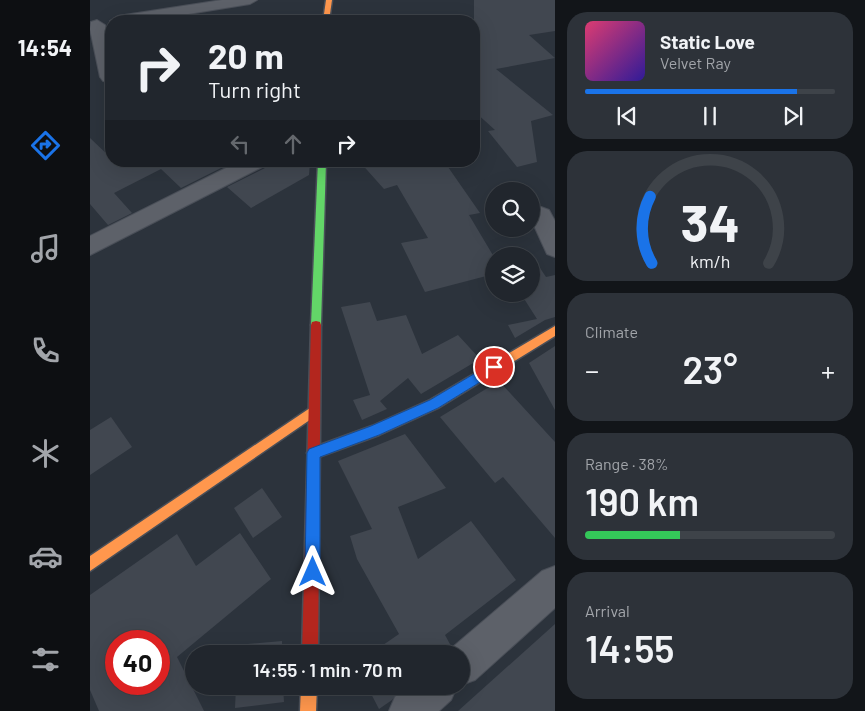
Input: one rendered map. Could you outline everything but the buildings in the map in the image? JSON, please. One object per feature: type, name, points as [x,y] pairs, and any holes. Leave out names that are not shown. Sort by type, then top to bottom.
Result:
[{"type":"street","points":[[176,15],[250,0]]},
{"type":"street","points":[[327,15],[330,0]]},
{"type":"street","points":[[230,3],[235,15]]},
{"type":"street","points":[[100,24],[105,50]]},
{"type":"street","points":[[90,81],[105,78]]},
{"type":"street","points":[[90,246],[246,167]]},
{"type":"street","points":[[310,645],[313,411],[322,167]]},
{"type":"street","points":[[541,215],[555,248]]},
{"type":"street","points":[[313,453],[375,430],[434,404],[555,330]]},
{"type":"street","points":[[90,564],[313,411]]},
{"type":"street","points":[[470,658],[555,584]]},
{"type":"street","points":[[308,711],[309,695]]},
{"type":"street","points":[[409,711],[428,695]]},
{"type":"traffic: fast","points":[[316,325],[322,167]]},
{"type":"traffic: slow","points":[[327,15],[329,0]]},
{"type":"traffic: slow","points":[[313,453],[375,431],[434,404],[555,330]]},
{"type":"traffic: slow","points":[[90,564],[313,411]]},
{"type":"traffic: slow","points":[[308,711],[309,695]]},
{"type":"traffic: jam","points":[[310,645],[316,325]]},
{"type":"route","points":[[313,572],[313,453],[375,430],[434,404],[494,367]]}]
